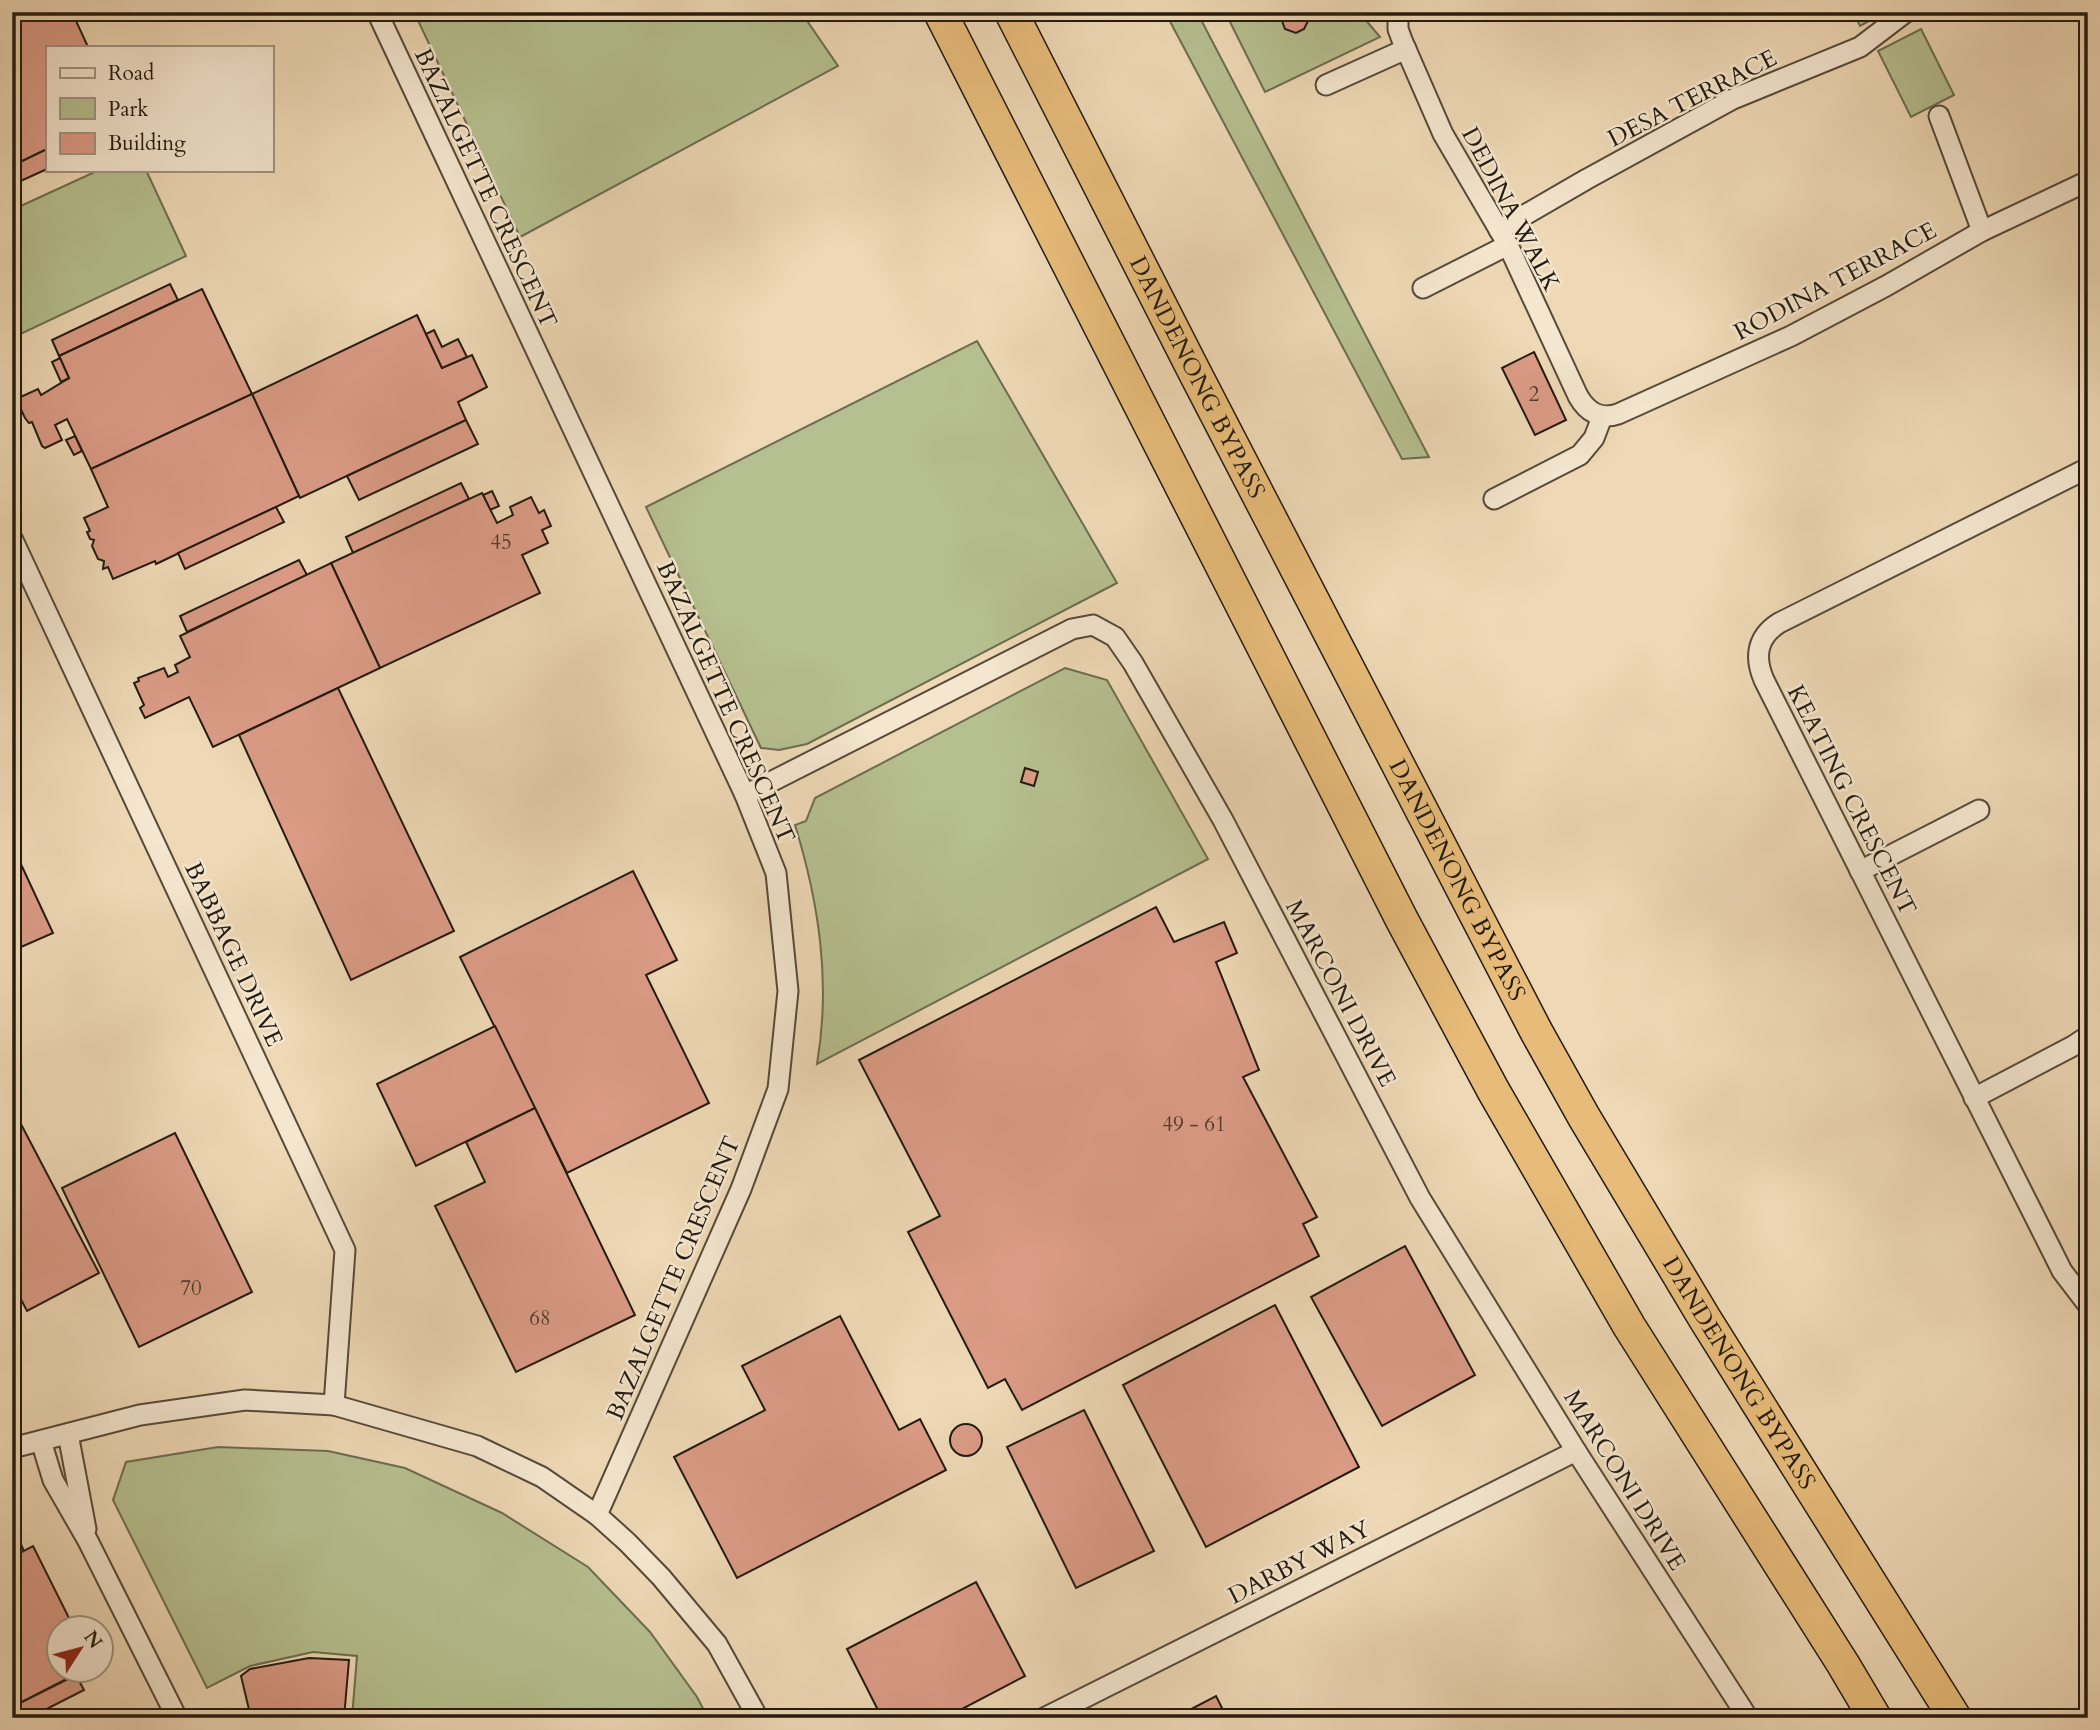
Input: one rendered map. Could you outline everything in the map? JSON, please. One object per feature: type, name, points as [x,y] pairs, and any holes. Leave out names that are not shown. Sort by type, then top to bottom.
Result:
[{"type":"highway","points":[[940,12],[1402,920],[1493,1090],[1636,1337],[1875,1718]]},
{"type":"highway","name":"DANDENONG BYPASS","points":[[1012,12],[1195,373],[1536,1031],[1584,1117],[1705,1319],[1955,1718]]},
{"type":"street","name":"BAZALGETTE CRESCENT","points":[[377,12],[745,795],[776,873],[788,990],[778,1089],[741,1189],[597,1515]]},
{"type":"street","name":"DEDINA WALK","points":[[1398,12],[1398,29],[1443,134],[1504,237],[1578,396],[1589,410],[1602,416]]},
{"type":"street","name":"DESA TERRACE","points":[[1423,288],[1504,237],[1587,179],[1733,99],[1860,47],[1906,12]]},
{"type":"street","points":[[1326,85],[1406,49]]},
{"type":"street","points":[[1939,116],[1982,230]]},
{"type":"street","name":"RODINA TERRACE","points":[[1602,416],[1618,414],[1790,336],[1886,286],[1982,230],[2088,181]]},
{"type":"street","points":[[1494,499],[1580,455],[1594,438],[1602,416]]},
{"type":"street","name":"KEATING CRESCENT","points":[[2088,468],[1779,623],[1768,630],[1761,640],[1758,661],[1764,680],[2062,1271],[2088,1305]]},
{"type":"street","name":"BABBAGE DRIVE","points":[[12,538],[345,1250],[334,1405]]},
{"type":"street","name":"MARCONI DRIVE","points":[[745,795],[1072,629],[1093,625],[1115,637],[1133,663],[1223,820],[1420,1198],[1576,1451],[1748,1718]]},
{"type":"street","points":[[1860,871],[1979,810]]},
{"type":"street","points":[[1974,1098],[2088,1036]]},
{"type":"street","points":[[12,1448],[140,1415],[245,1400],[334,1405],[477,1446],[542,1477],[597,1515],[661,1577],[717,1644],[758,1718]]},
{"type":"street","points":[[68,1434],[88,1541]]},
{"type":"street","points":[[41,1441],[53,1480],[88,1541],[177,1718]]},
{"type":"street","name":"DARBY WAY","points":[[1044,1718],[1576,1451]]},
{"type":"green space","points":[[414,12],[801,12],[838,66],[520,237]]},
{"type":"green space","points":[[1165,12],[1197,12],[1429,457],[1402,459]]},
{"type":"green space","points":[[1225,12],[1359,12],[1380,37],[1265,92]]},
{"type":"green space","points":[[1853,12],[1886,12],[1860,26]]},
{"type":"green space","points":[[1921,29],[1954,95],[1911,117],[1878,51]]},
{"type":"green space","points":[[95,172],[147,172],[186,256],[12,338],[12,210]]},
{"type":"green space","points":[[977,341],[1117,583],[807,744],[779,750],[761,748],[646,507]]},
{"type":"green space","points":[[1065,668],[1107,680],[1208,859],[817,1064],[823,973],[811,884],[795,825],[806,821],[815,798]]},
{"type":"green space","points":[[218,1447],[328,1451],[405,1468],[502,1513],[588,1567],[650,1632],[697,1697],[708,1718],[352,1718],[357,1656],[313,1652],[250,1666],[207,1688],[113,1500],[126,1462]]},
{"type":"building","points":[[12,12],[32,12],[12,21]]},
{"type":"building","points":[[32,12],[72,12],[88,46],[46,46],[46,149],[12,166],[12,21]]},
{"type":"building","points":[[1284,12],[1305,12],[1308,21],[1304,29],[1296,33],[1285,29],[1282,21]]},
{"type":"building","points":[[46,149],[46,169],[12,185],[12,166]]},
{"type":"building","points":[[170,284],[178,300],[59,356],[52,340]]},
{"type":"building","points":[[202,289],[252,394],[91,469],[67,419],[55,425],[62,440],[45,448],[42,446],[32,422],[29,423],[25,418],[16,399],[38,389],[41,395],[69,378],[59,356]]},
{"type":"building","points":[[417,315],[442,368],[472,355],[487,387],[458,402],[466,420],[300,498],[252,394]]},
{"type":"building","points":[[434,330],[442,347],[458,339],[467,357],[442,368],[426,334]]},
{"type":"building","points":[[1534,352],[1566,420],[1535,435],[1502,368]]},
{"type":"building","points":[[60,358],[69,378],[61,382],[52,362]]},
{"type":"building","points":[[252,394],[299,496],[156,564],[155,561],[113,579],[108,567],[103,569],[104,561],[98,559],[92,546],[94,540],[90,539],[87,532],[90,531],[84,518],[108,507],[91,469]]},
{"type":"building","points":[[466,420],[478,444],[359,500],[347,476]]},
{"type":"building","points":[[75,436],[82,451],[74,455],[66,440]]},
{"type":"building","points":[[461,483],[469,499],[353,553],[346,537]]},
{"type":"building","points":[[492,491],[499,506],[490,510],[483,495]]},
{"type":"building","points":[[482,493],[497,523],[513,515],[510,507],[531,497],[539,513],[544,510],[551,526],[542,530],[548,543],[522,555],[540,593],[380,668],[331,563]]},
{"type":"building","points":[[276,507],[284,522],[185,569],[178,553]]},
{"type":"building","points":[[299,560],[307,575],[187,632],[180,616]]},
{"type":"building","points":[[331,563],[380,668],[213,747],[189,697],[145,718],[140,708],[144,705],[134,683],[139,681],[138,678],[164,668],[168,677],[178,672],[175,665],[190,657],[180,636]]},
{"type":"building","points":[[338,688],[454,931],[351,980],[239,735]]},
{"type":"building","points":[[1025,768],[1038,772],[1034,786],[1021,782]]},
{"type":"building","points":[[12,845],[53,933],[12,951]]},
{"type":"building","points":[[633,871],[677,960],[646,975],[709,1103],[567,1173],[460,957]]},
{"type":"building","points":[[1156,907],[1174,942],[1224,922],[1237,953],[1216,962],[1259,1070],[1243,1077],[1317,1217],[1303,1224],[1319,1256],[1022,1410],[1005,1379],[988,1388],[908,1232],[940,1216],[859,1060]]},
{"type":"building","points":[[495,1026],[535,1108],[416,1166],[377,1084]]},
{"type":"building","points":[[12,1107],[99,1273],[27,1311],[12,1282]]},
{"type":"building","points":[[535,1108],[635,1315],[516,1372],[435,1206],[485,1182],[466,1142]]},
{"type":"building","points":[[175,1133],[252,1292],[139,1347],[62,1188]]},
{"type":"building","points":[[1405,1246],[1475,1375],[1382,1426],[1311,1297]]},
{"type":"building","points":[[1275,1305],[1359,1467],[1206,1547],[1123,1385]]},
{"type":"building","points":[[840,1316],[899,1430],[920,1419],[946,1470],[737,1578],[674,1457],[765,1410],[742,1366]]},
{"type":"building","points":[[1084,1410],[1154,1551],[1076,1588],[1007,1447]]},
{"type":"building","points":[[966,1424],[977,1429],[982,1440],[977,1451],[966,1456],[955,1451],[950,1440],[955,1429]]},
{"type":"building","points":[[12,1541],[14,1545],[20,1542],[24,1551],[12,1557]]},
{"type":"building","points":[[33,1546],[67,1614],[46,1614],[46,1684],[57,1684],[12,1707],[12,1557]]},
{"type":"building","points":[[976,1582],[1025,1676],[945,1718],[882,1718],[847,1649]]},
{"type":"building","points":[[309,1658],[349,1660],[344,1718],[251,1718],[241,1676],[250,1669]]},
{"type":"building","points":[[58,1684],[81,1684],[84,1690],[29,1718],[12,1718],[12,1707]]},
{"type":"building","points":[[1216,1696],[1227,1718],[1174,1718]]}]
